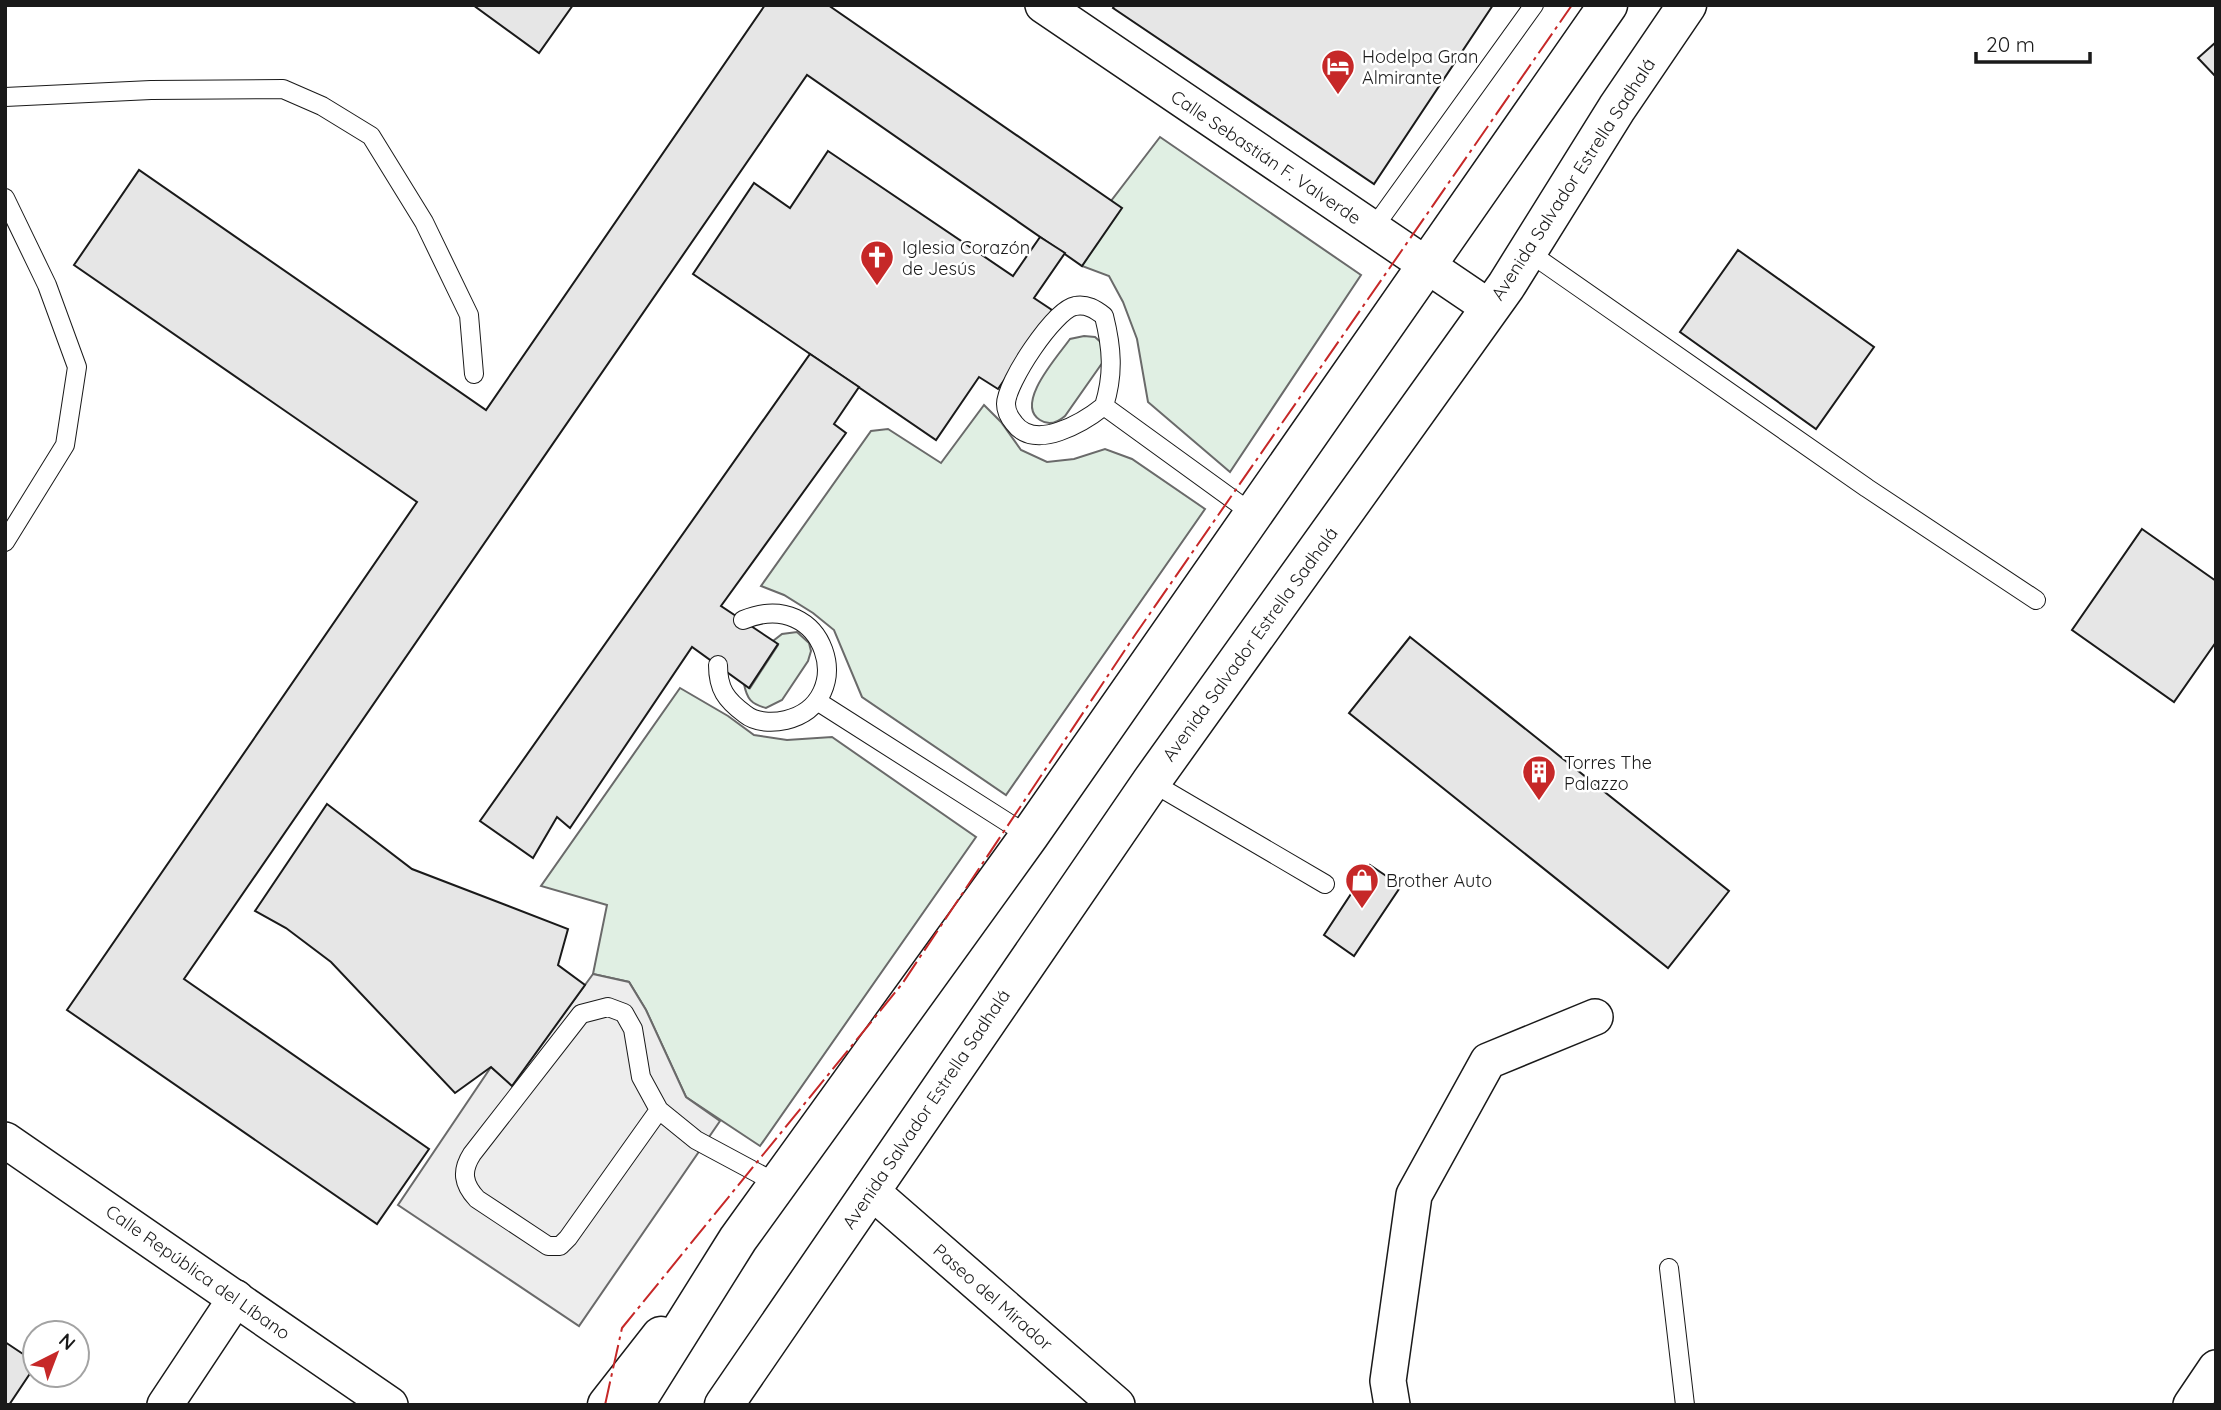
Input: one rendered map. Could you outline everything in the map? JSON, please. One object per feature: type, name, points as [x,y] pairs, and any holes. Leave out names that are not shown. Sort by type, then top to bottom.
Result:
[{"type":"main road","points":[[607,1405],[738,1239],[1029,836],[1608,5]]},
{"type":"main road","name":"Avenida Salvador Estrella Sadhalá","points":[[724,1405],[1151,782],[1490,308],[1617,108],[1687,5]]},
{"type":"main road","points":[[634,1405],[738,1239]]},
{"type":"main road","name":"Avenida Salvador Estrella Sadhalá","points":[[734,1405],[810,1281]]},
{"type":"street","name":"Calle Sebastián F. Valverde","points":[[1043,5],[1490,308]]},
{"type":"street","points":[[1392,1405],[1388,1381],[1414,1195],[1488,1061],[1595,1017]]},
{"type":"street","name":"Calle República del Líbano","points":[[5,1140],[390,1405]]},
{"type":"street","name":"Paseo del Mirador","points":[[870,1190],[1117,1405]]},
{"type":"street","points":[[165,1405],[236,1298]]},
{"type":"street","points":[[2191,1405],[2216,1368]]},
{"type":"lane","points":[[1372,230],[1534,5]]},
{"type":"lane","points":[[5,97],[151,90],[283,89],[322,106],[371,136],[424,222],[469,315],[474,374]]},
{"type":"lane","points":[[5,198],[47,285],[77,367],[65,445],[5,542]]},
{"type":"lane","points":[[1527,251],[1867,488],[2036,600]]},
{"type":"lane","points":[[1072,306],[1087,306],[1104,316],[1112,362],[1111,384],[1104,406],[1086,420],[1048,434],[1028,434],[1017,427],[1008,415],[1006,402],[1009,388],[1032,350],[1060,315],[1072,306]]},
{"type":"lane","points":[[1104,406],[1253,514]]},
{"type":"lane","points":[[718,665],[718,681],[730,704],[750,718],[774,723],[798,717],[817,701],[827,679],[826,654],[815,632],[795,617],[771,612],[743,620]]},
{"type":"lane","points":[[817,701],[1029,836]]},
{"type":"lane","points":[[1151,782],[1325,884]]},
{"type":"lane","points":[[659,1110],[560,1246],[548,1246],[478,1199],[468,1189],[464,1178],[465,1165],[472,1154],[581,1014],[608,1007],[624,1013],[633,1029],[641,1077],[659,1110],[696,1140],[778,1184]]},
{"type":"lane","points":[[1669,1268],[1685,1405]]},
{"type":"green space","points":[[1160,137],[1361,275],[1230,472],[1148,402],[1137,339],[1123,302],[1109,276],[1082,266],[1111,201]]},
{"type":"green space","points":[[1095,337],[1105,346],[1105,359],[1065,416],[1053,423],[1043,422],[1033,413],[1035,392],[1048,368],[1070,339]]},
{"type":"green space","points":[[984,405],[1001,422],[1021,450],[1047,462],[1074,459],[1105,449],[1132,459],[1205,509],[1006,795],[862,697],[834,630],[784,595],[761,586],[871,431],[888,429],[941,463]]},
{"type":"green space","points":[[797,632],[809,643],[811,651],[808,661],[782,700],[766,708],[753,703],[744,684],[750,688],[778,645],[773,641],[782,634]]},
{"type":"green space","points":[[680,688],[754,735],[787,740],[832,737],[976,837],[760,1146],[686,1097],[646,1010],[629,982],[593,974],[607,905],[541,886]]},
{"type":"shaded area","points":[[593,974],[629,982],[646,1010],[686,1097],[720,1121],[579,1326],[398,1205],[491,1067],[512,1085]]},
{"type":"building","points":[[473,5],[573,5],[539,53]]},
{"type":"building","points":[[765,5],[828,5],[1122,208],[1082,266],[807,75],[184,979],[429,1149],[377,1224],[67,1010],[417,502],[74,265],[139,170],[486,410]]},
{"type":"building","name":"Hodelpa Gran Almirante","points":[[1115,5],[1493,5],[1374,184],[1113,8]]},
{"type":"building","points":[[2216,42],[2216,77],[2198,58]]},
{"type":"building","name":"Iglesia Corazón de Jesús","points":[[828,151],[1013,276],[1040,237],[1065,253],[1034,298],[1052,310],[998,389],[979,377],[936,440],[693,274],[754,183],[790,208]]},
{"type":"building","points":[[1738,250],[1874,347],[1816,429],[1680,332]]},
{"type":"building","points":[[810,354],[859,387],[834,424],[846,433],[721,606],[778,644],[749,688],[692,647],[570,828],[557,817],[533,858],[480,821]]},
{"type":"building","points":[[2142,529],[2216,581],[2216,642],[2174,702],[2072,630]]},
{"type":"building","name":"Torres The Palazzo","points":[[1410,637],[1729,891],[1668,968],[1349,713]]},
{"type":"building","points":[[327,804],[412,869],[568,929],[558,965],[585,985],[512,1086],[491,1067],[455,1093],[331,962],[286,928],[255,911]]},
{"type":"building","name":"Brother Auto","points":[[1370,865],[1401,886],[1354,956],[1324,935]]},
{"type":"building","points":[[5,1342],[21,1353],[21,1387],[9,1405],[5,1405]]},
{"type":"power","points":[[605,1405],[622,1328],[902,984],[1135,635],[1572,5]]},
{"type":"place","name":"Hodelpa Gran Almirante","points":[[1338,96]]},
{"type":"place","name":"Iglesia Corazón de Jesús","points":[[877,287]]},
{"type":"place","name":"Torres The Palazzo","points":[[1539,802]]},
{"type":"place","name":"Brother Auto","points":[[1362,910]]}]
